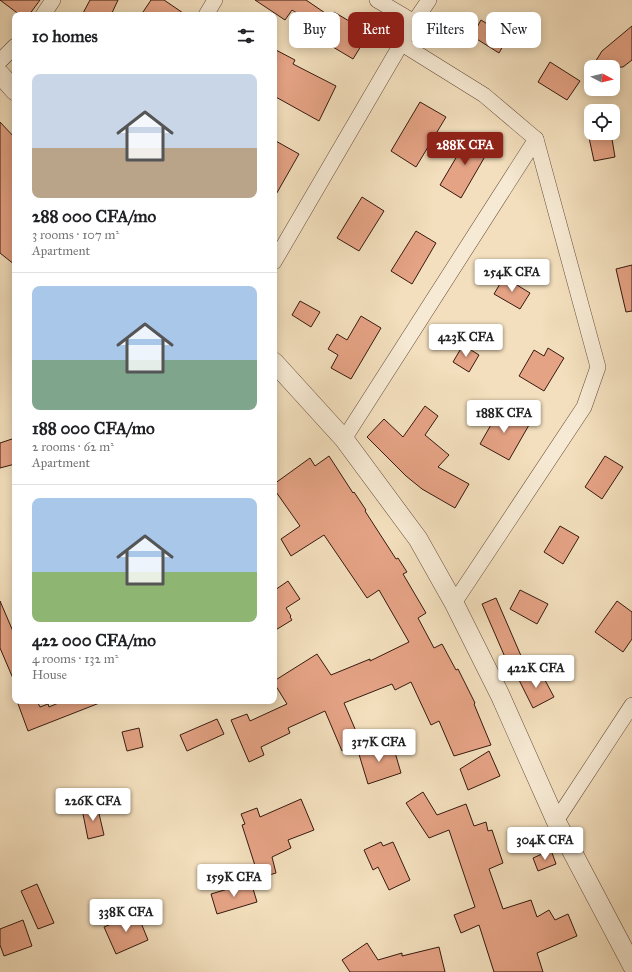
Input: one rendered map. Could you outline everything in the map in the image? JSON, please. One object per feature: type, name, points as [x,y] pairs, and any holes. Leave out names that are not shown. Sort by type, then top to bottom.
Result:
[{"type":"street","points":[[45,12],[54,0]]},
{"type":"street","points":[[208,12],[215,0]]},
{"type":"street","points":[[377,0],[412,21]]},
{"type":"street","points":[[421,12],[429,0]]},
{"type":"street","points":[[404,40],[412,26]]},
{"type":"street","points":[[404,45],[484,95],[536,139],[598,367],[584,407],[454,603]]},
{"type":"street","points":[[277,257],[400,48]]},
{"type":"street","points":[[0,61],[12,49]]},
{"type":"street","points":[[0,74],[12,88]]},
{"type":"street","points":[[344,439],[536,139]]},
{"type":"street","points":[[277,365],[344,439],[418,539],[454,603],[500,695],[556,821],[632,965]]},
{"type":"street","points":[[556,821],[632,705]]},
{"type":"building","points":[[0,0],[40,0],[31,12],[16,12]]},
{"type":"building","points":[[90,0],[118,0],[112,12],[84,12]]},
{"type":"building","points":[[151,0],[164,0],[182,12],[143,12]]},
{"type":"building","points":[[255,0],[306,0],[324,12],[295,12],[292,10],[289,12],[285,20],[277,15],[277,12],[273,12]]},
{"type":"building","points":[[340,16],[348,20],[348,48],[360,48],[353,59],[335,48],[340,48]]},
{"type":"building","points":[[481,20],[486,23],[486,45],[478,40],[478,25]]},
{"type":"building","points":[[632,26],[632,60],[623,67],[620,67],[620,60],[596,60],[602,51]]},
{"type":"building","points":[[491,48],[502,48],[499,53]]},
{"type":"building","points":[[277,51],[295,60],[293,64],[336,86],[319,121],[277,98]]},
{"type":"building","points":[[550,62],[580,81],[567,100],[538,82]]},
{"type":"building","points":[[420,102],[446,117],[416,167],[391,151]]},
{"type":"building","points":[[0,122],[12,135],[12,263],[0,253]]},
{"type":"building","points":[[470,134],[491,146],[461,198],[440,185]]},
{"type":"building","points":[[590,140],[612,140],[615,157],[594,161]]},
{"type":"building","points":[[277,142],[299,154],[277,193]]},
{"type":"building","points":[[362,197],[384,211],[359,251],[337,238]]},
{"type":"building","points":[[416,231],[436,243],[412,284],[391,271]]},
{"type":"building","points":[[632,265],[632,311],[626,312],[616,269]]},
{"type":"building","points":[[504,277],[530,293],[520,309],[494,294]]},
{"type":"building","points":[[300,301],[320,312],[311,327],[292,315]]},
{"type":"building","points":[[361,316],[381,328],[351,379],[331,368],[338,355],[328,349],[337,334],[347,340]]},
{"type":"building","points":[[463,345],[479,355],[469,372],[453,362]]},
{"type":"building","points":[[548,348],[564,358],[544,391],[519,376],[534,350],[544,356]]},
{"type":"building","points":[[425,406],[438,416],[425,435],[449,455],[438,467],[469,484],[455,508],[422,489],[406,476],[367,437],[384,419],[403,437]]},
{"type":"building","points":[[500,409],[529,425],[509,460],[480,444]]},
{"type":"building","points":[[12,439],[12,465],[0,468],[0,443]]},
{"type":"building","points":[[329,456],[366,510],[365,511],[396,559],[398,558],[407,572],[403,574],[426,613],[418,618],[434,648],[442,644],[456,670],[458,669],[475,703],[474,704],[491,745],[454,756],[439,721],[431,725],[411,682],[395,690],[392,684],[344,703],[361,743],[342,751],[325,711],[288,728],[290,733],[261,747],[264,755],[249,762],[231,720],[247,714],[250,721],[287,704],[277,688],[277,679],[317,654],[331,675],[370,659],[370,661],[409,642],[379,590],[367,598],[324,535],[291,556],[281,539],[300,526],[277,493],[277,482],[310,458],[315,466]]},
{"type":"building","points":[[605,456],[623,467],[602,499],[585,487]]},
{"type":"building","points":[[560,526],[579,537],[563,564],[544,552]]},
{"type":"building","points":[[288,581],[300,599],[286,608],[292,620],[277,629],[277,589]]},
{"type":"building","points":[[520,590],[548,604],[537,624],[510,609]]},
{"type":"building","points":[[496,598],[525,665],[511,671],[482,604]]},
{"type":"building","points":[[0,601],[12,629],[12,676],[0,648]]},
{"type":"building","points":[[617,601],[632,612],[632,639],[623,652],[595,632]]},
{"type":"building","points":[[539,669],[554,697],[533,708],[519,680]]},
{"type":"building","points":[[18,704],[38,704],[40,707],[48,704],[49,707],[56,704],[97,704],[28,731]]},
{"type":"building","points":[[217,719],[224,734],[187,751],[180,735]]},
{"type":"building","points":[[139,728],[143,747],[127,751],[122,732]]},
{"type":"building","points":[[384,742],[387,751],[394,749],[401,773],[368,784],[358,751]]},
{"type":"building","points":[[489,751],[500,776],[468,790],[460,769]]},
{"type":"building","points":[[423,792],[437,815],[466,804],[474,826],[486,822],[488,831],[492,830],[503,863],[489,869],[503,909],[531,900],[537,917],[549,910],[555,920],[568,914],[577,936],[537,953],[543,972],[494,972],[479,925],[461,933],[454,915],[475,907],[449,830],[429,838],[406,803]]},
{"type":"building","points":[[301,799],[314,830],[288,840],[291,848],[272,857],[276,873],[259,878],[242,825],[245,824],[241,814],[257,808],[260,817]]},
{"type":"building","points":[[97,805],[104,835],[88,839],[82,809]]},
{"type":"building","points":[[381,842],[383,846],[393,842],[410,880],[389,890],[378,867],[373,870],[364,850]]},
{"type":"building","points":[[551,850],[556,864],[538,871],[533,858]]},
{"type":"building","points":[[251,882],[257,902],[217,914],[211,894]]},
{"type":"building","points":[[37,884],[54,923],[38,929],[21,891]]},
{"type":"building","points":[[137,913],[148,940],[116,954],[104,927]]},
{"type":"building","points":[[23,920],[32,946],[4,956],[0,945],[0,929]]},
{"type":"building","points":[[367,943],[378,960],[402,953],[402,956],[439,947],[445,972],[350,972],[342,960]]}]
